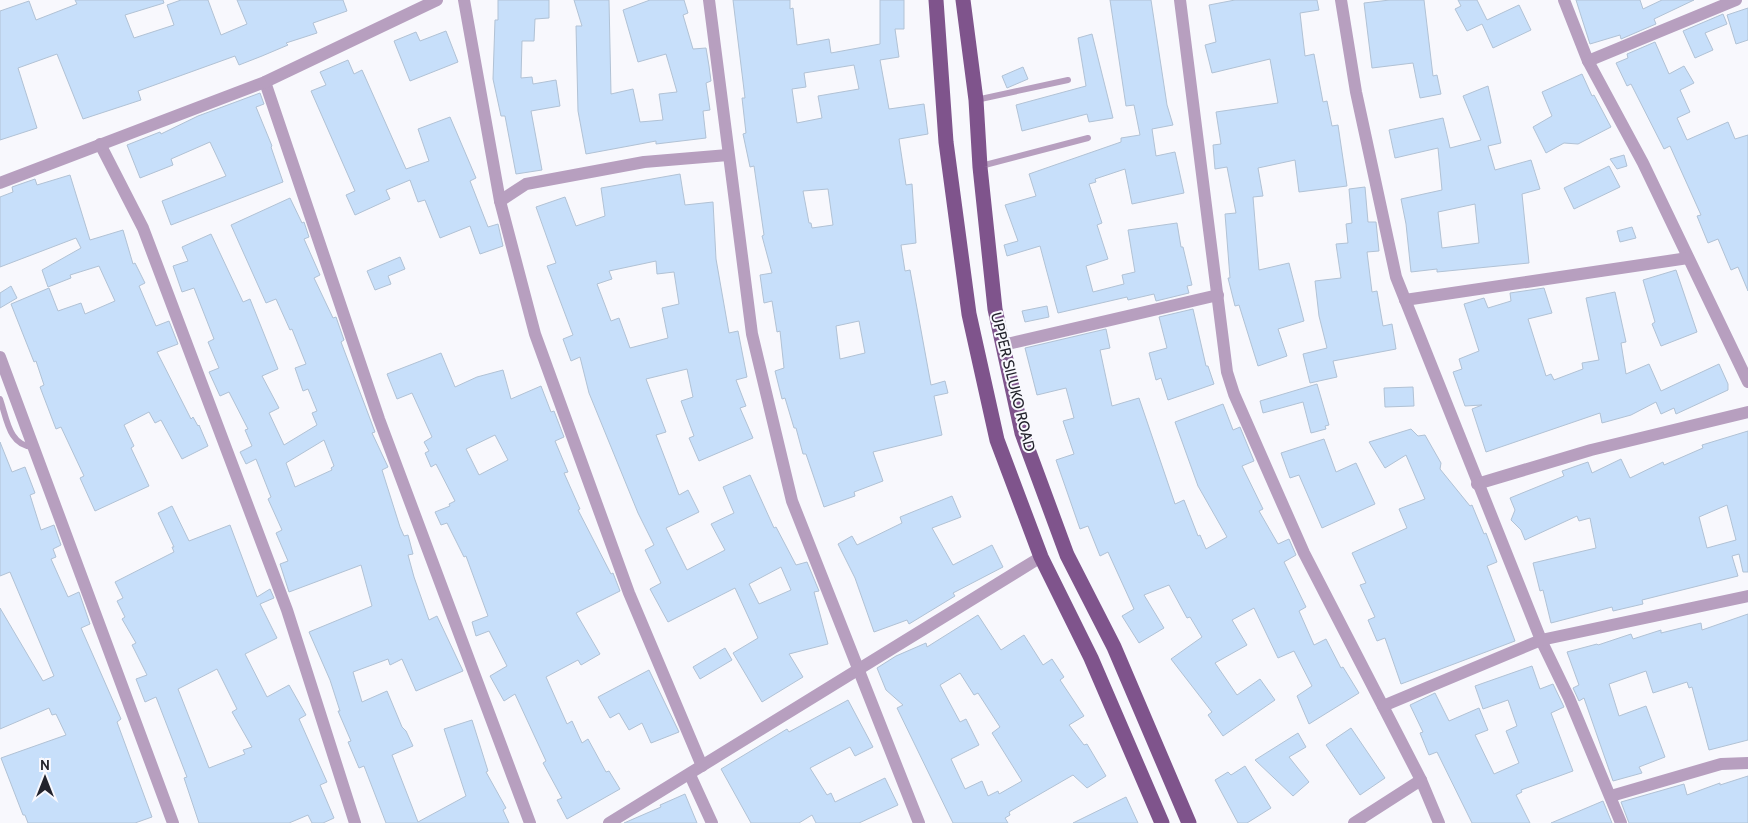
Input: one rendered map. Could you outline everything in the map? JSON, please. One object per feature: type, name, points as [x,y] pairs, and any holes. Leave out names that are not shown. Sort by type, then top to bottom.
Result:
[{"type":"main road","name":"UPPER SILUKO ROAD","points":[[936,0],[946,142],[969,314],[997,440],[1041,558],[1090,658],[1162,823]]},
{"type":"main road","name":"UPPER SILUKO ROAD","points":[[963,0],[976,100],[980,167],[995,309],[1022,433],[1067,555],[1114,647],[1189,823]]},
{"type":"street","points":[[0,183],[264,82],[437,0]]},
{"type":"street","points":[[464,0],[500,201],[535,334],[629,593],[702,766]]},
{"type":"street","points":[[709,0],[714,24],[728,155],[752,334],[792,501],[919,823]]},
{"type":"street","points":[[1180,0],[1228,372],[1234,394],[1304,552],[1421,780],[1439,823]]},
{"type":"street","points":[[1341,0],[1356,92],[1396,277],[1541,640],[1611,796],[1621,823]]},
{"type":"street","points":[[1564,0],[1588,61],[1644,162],[1748,382]]},
{"type":"street","points":[[1588,61],[1736,0]]},
{"type":"street","points":[[264,82],[379,419],[530,823]]},
{"type":"street","points":[[100,144],[144,228],[280,591],[355,823]]},
{"type":"street","points":[[500,201],[526,184],[644,162],[728,155]]},
{"type":"street","points":[[1405,300],[1688,258]]},
{"type":"street","points":[[1003,345],[1218,295]]},
{"type":"street","points":[[0,357],[173,823]]},
{"type":"street","points":[[1478,484],[1591,450],[1748,412]]},
{"type":"street","points":[[609,823],[1041,558]]},
{"type":"street","points":[[1383,706],[1541,640],[1748,596]]},
{"type":"street","points":[[1611,796],[1720,764],[1748,763]]},
{"type":"street","points":[[690,775],[712,823]]},
{"type":"street","points":[[1354,823],[1421,780]]},
{"type":"lane","points":[[976,100],[1068,80]]},
{"type":"lane","points":[[980,167],[1088,138]]},
{"type":"lane","points":[[0,400],[14,439],[25,446],[33,447]]},
{"type":"building","points":[[75,0],[163,0],[164,3],[125,15],[134,38],[174,25],[167,5],[181,0],[208,0],[221,35],[247,24],[237,0],[343,0],[347,11],[313,23],[317,33],[286,43],[288,45],[262,56],[239,65],[235,56],[138,91],[141,100],[83,119],[57,54],[18,68],[37,128],[0,140],[0,11],[29,1],[36,20],[77,4]]},
{"type":"building","points":[[498,0],[549,0],[549,18],[535,19],[534,41],[522,41],[521,78],[532,77],[533,84],[556,80],[560,106],[531,111],[542,170],[516,174],[505,116],[501,116],[493,79],[495,20],[498,20]]},
{"type":"building","points":[[574,0],[609,0],[611,94],[633,89],[640,122],[663,120],[659,94],[677,92],[666,54],[638,62],[623,10],[650,0],[684,0],[688,13],[683,15],[693,49],[706,48],[709,66],[711,81],[706,83],[710,110],[703,111],[706,138],[656,144],[656,141],[586,154],[578,111],[576,26],[582,26]]},
{"type":"building","points":[[733,0],[790,0],[790,9],[793,8],[797,45],[829,39],[831,53],[880,44],[880,0],[904,0],[904,29],[895,29],[899,57],[880,60],[889,109],[924,104],[928,134],[899,139],[906,185],[912,184],[916,243],[901,245],[905,271],[910,270],[931,385],[945,381],[948,393],[934,396],[942,435],[873,452],[883,481],[854,492],[855,496],[824,507],[806,454],[803,454],[785,398],[782,399],[775,371],[784,368],[780,331],[777,332],[772,301],[764,303],[760,275],[772,273],[762,236],[764,235],[754,166],[750,167],[743,134],[746,133],[742,98],[745,98]],"holes":[[[854,65],[859,89],[818,96],[822,118],[797,123],[792,89],[806,87],[804,73]],[[828,189],[833,225],[812,228],[811,223],[809,223],[803,191]],[[859,321],[865,353],[840,359],[836,326]]]},
{"type":"building","points":[[1110,0],[1151,0],[1167,105],[1173,125],[1152,129],[1156,156],[1175,152],[1184,193],[1132,204],[1125,169],[1095,179],[1096,182],[1089,184],[1102,223],[1097,225],[1108,259],[1086,266],[1093,292],[1124,284],[1122,275],[1135,272],[1128,230],[1177,223],[1181,247],[1183,247],[1192,285],[1187,286],[1189,293],[1156,301],[1154,294],[1128,300],[1127,297],[1058,313],[1040,246],[1007,256],[1004,245],[1018,241],[1005,205],[1036,196],[1029,174],[1121,142],[1121,138],[1140,135],[1134,105],[1126,106]]},
{"type":"building","points":[[1235,0],[1317,0],[1319,10],[1300,13],[1305,56],[1314,54],[1323,102],[1327,101],[1332,126],[1338,125],[1347,186],[1299,192],[1295,160],[1258,168],[1263,196],[1253,197],[1259,270],[1289,263],[1304,321],[1278,329],[1287,356],[1258,366],[1239,305],[1235,306],[1228,278],[1230,278],[1225,214],[1236,213],[1227,167],[1215,169],[1213,145],[1221,144],[1216,112],[1278,103],[1270,59],[1212,73],[1205,45],[1216,42],[1209,5]]},
{"type":"building","points":[[1390,0],[1424,0],[1433,76],[1437,75],[1441,94],[1420,98],[1413,63],[1372,68],[1364,3]]},
{"type":"building","points":[[1458,0],[1477,0],[1487,20],[1519,5],[1531,30],[1493,48],[1482,24],[1467,31],[1455,9],[1461,6]]},
{"type":"building","points":[[1576,0],[1640,0],[1643,9],[1662,0],[1694,0],[1654,19],[1656,24],[1621,39],[1620,35],[1590,44]]},
{"type":"building","points":[[1748,8],[1748,40],[1736,44],[1727,15]]},
{"type":"building","points":[[1723,14],[1727,24],[1705,33],[1713,50],[1695,58],[1683,31]]},
{"type":"building","points":[[446,31],[458,62],[410,81],[394,41],[416,32],[420,41]]},
{"type":"building","points":[[1092,34],[1113,118],[1089,122],[1087,114],[1022,131],[1016,105],[1086,86],[1078,38]]},
{"type":"building","points":[[1655,42],[1669,74],[1684,66],[1694,83],[1680,90],[1690,112],[1677,118],[1687,140],[1728,122],[1735,139],[1748,135],[1748,291],[1738,267],[1731,270],[1718,239],[1708,243],[1697,216],[1701,215],[1670,146],[1664,149],[1631,84],[1627,86],[1616,63],[1628,58],[1627,54]]},
{"type":"building","points":[[348,60],[354,74],[362,70],[406,169],[429,161],[418,129],[450,117],[476,178],[470,181],[488,227],[498,224],[503,246],[480,254],[470,226],[440,238],[425,200],[418,202],[410,180],[386,190],[390,199],[355,215],[346,195],[355,191],[311,91],[326,85],[320,72]]},
{"type":"building","points":[[1023,67],[1028,79],[1007,88],[1002,76]]},
{"type":"building","points":[[1582,74],[1592,96],[1594,95],[1611,127],[1578,144],[1564,143],[1546,153],[1533,127],[1552,116],[1542,92]]},
{"type":"building","points":[[1488,86],[1501,143],[1488,146],[1495,170],[1531,160],[1540,189],[1522,194],[1529,263],[1437,272],[1437,269],[1411,272],[1406,224],[1401,199],[1442,190],[1438,148],[1395,158],[1389,130],[1443,118],[1450,148],[1481,140],[1463,96]],"holes":[[[1475,204],[1479,243],[1442,248],[1438,212]]]},
{"type":"building","points":[[260,93],[264,104],[256,107],[272,146],[283,182],[171,225],[162,201],[226,176],[210,142],[171,159],[173,165],[140,178],[127,145],[160,132],[161,134],[198,116]]},
{"type":"building","points":[[1624,155],[1627,166],[1617,169],[1610,159]]},
{"type":"building","points":[[1609,166],[1620,187],[1574,209],[1564,188]]},
{"type":"building","points":[[680,174],[685,205],[713,202],[716,259],[729,333],[738,331],[747,377],[736,380],[746,406],[740,408],[753,438],[699,461],[689,438],[694,436],[681,401],[693,397],[687,369],[646,379],[666,432],[656,435],[679,495],[688,490],[699,512],[666,528],[687,570],[725,550],[711,524],[734,513],[723,487],[750,475],[774,528],[776,527],[796,565],[807,562],[819,591],[814,592],[828,644],[789,654],[803,677],[762,702],[733,653],[758,638],[735,588],[668,622],[650,589],[661,583],[645,550],[654,545],[638,513],[589,393],[580,357],[571,361],[563,339],[573,335],[547,266],[556,263],[536,207],[565,197],[576,226],[605,216],[601,188]],"holes":[[[656,261],[657,274],[674,272],[679,304],[662,308],[668,338],[630,348],[619,318],[611,321],[597,284],[612,279],[609,271]],[[781,567],[791,590],[759,604],[749,584]]]},
{"type":"building","points":[[70,175],[90,240],[123,230],[133,264],[135,263],[145,283],[139,286],[156,326],[169,321],[178,344],[157,352],[191,419],[193,417],[199,425],[208,446],[182,459],[161,420],[155,423],[149,412],[124,425],[134,446],[131,448],[149,486],[95,511],[80,478],[84,476],[61,427],[56,429],[40,387],[44,385],[36,361],[34,362],[11,304],[49,288],[58,311],[81,303],[85,314],[115,301],[99,266],[70,275],[71,278],[48,287],[42,270],[81,248],[76,238],[0,267],[0,197],[13,192],[12,187],[35,179],[37,185]]},
{"type":"building","points":[[1365,187],[1368,222],[1376,222],[1379,251],[1367,252],[1372,292],[1377,291],[1383,326],[1392,324],[1396,349],[1333,361],[1337,377],[1310,383],[1303,354],[1327,348],[1319,316],[1315,281],[1341,278],[1336,244],[1348,243],[1346,224],[1352,223],[1349,189]]},
{"type":"building","points":[[290,198],[302,223],[304,222],[309,237],[304,239],[320,275],[314,278],[333,318],[336,317],[344,340],[341,342],[375,432],[372,433],[388,467],[382,470],[400,527],[404,536],[408,535],[413,554],[408,555],[429,620],[437,616],[463,671],[416,691],[402,659],[390,665],[388,659],[353,672],[362,702],[387,691],[402,727],[413,746],[392,755],[418,822],[466,796],[444,729],[472,720],[488,771],[486,772],[506,808],[503,810],[509,823],[386,823],[364,766],[359,768],[348,742],[351,741],[338,711],[340,711],[330,680],[309,632],[372,606],[361,565],[289,592],[280,564],[288,561],[276,533],[282,530],[268,499],[271,497],[256,459],[246,464],[240,452],[252,446],[245,430],[248,429],[229,392],[220,396],[209,372],[219,368],[208,342],[214,339],[194,288],[182,292],[173,266],[188,261],[182,247],[211,234],[243,302],[250,299],[278,369],[262,376],[279,408],[269,413],[284,445],[317,425],[312,413],[317,411],[308,389],[303,391],[295,368],[306,364],[292,329],[290,330],[276,299],[266,303],[231,225]],"holes":[[[324,440],[334,466],[331,468],[332,470],[295,487],[286,463]]]},
{"type":"building","points":[[1632,227],[1636,238],[1620,242],[1617,231]]},
{"type":"building","points":[[400,257],[405,269],[388,276],[391,284],[375,290],[367,271]]},
{"type":"building","points":[[1676,270],[1697,332],[1661,346],[1652,324],[1655,322],[1643,280]]},
{"type":"building","points":[[11,286],[17,298],[0,308],[0,293]]},
{"type":"building","points":[[1544,288],[1552,313],[1528,319],[1546,376],[1551,374],[1554,380],[1583,369],[1582,363],[1599,360],[1586,298],[1615,292],[1626,342],[1621,343],[1626,374],[1649,364],[1661,391],[1719,364],[1728,384],[1728,390],[1676,414],[1674,408],[1661,414],[1656,402],[1631,415],[1602,423],[1600,413],[1486,452],[1472,409],[1482,405],[1465,406],[1453,372],[1462,369],[1459,359],[1479,351],[1464,304],[1484,298],[1488,308],[1511,301],[1510,293]]},
{"type":"building","points":[[1047,306],[1049,317],[1025,322],[1022,311]]},
{"type":"building","points":[[1193,309],[1206,366],[1208,366],[1214,384],[1168,400],[1161,378],[1156,380],[1149,353],[1167,348],[1159,317]]},
{"type":"building","points":[[1106,329],[1110,348],[1100,350],[1112,406],[1139,398],[1175,504],[1184,500],[1198,536],[1200,535],[1206,549],[1227,537],[1198,486],[1175,422],[1223,404],[1233,430],[1240,427],[1254,461],[1242,466],[1263,509],[1259,511],[1278,544],[1289,539],[1296,555],[1284,562],[1306,607],[1299,611],[1314,645],[1326,639],[1341,668],[1343,667],[1359,693],[1309,724],[1297,696],[1312,686],[1294,651],[1278,658],[1254,608],[1232,620],[1247,645],[1215,663],[1237,695],[1260,679],[1275,700],[1223,736],[1208,715],[1212,712],[1171,659],[1202,637],[1190,617],[1187,618],[1169,585],[1144,595],[1164,628],[1139,643],[1122,616],[1134,609],[1108,552],[1100,556],[1088,526],[1080,529],[1056,460],[1074,454],[1063,421],[1074,418],[1066,388],[1037,395],[1025,348]]},
{"type":"building","points":[[441,353],[455,387],[477,377],[503,370],[511,399],[541,386],[551,412],[554,411],[564,437],[555,441],[568,472],[564,473],[580,509],[578,510],[611,574],[613,573],[620,591],[576,613],[600,654],[581,665],[578,660],[546,677],[567,724],[572,721],[582,743],[588,739],[606,772],[609,771],[620,789],[567,819],[557,800],[562,798],[543,763],[546,761],[515,694],[504,701],[490,676],[507,666],[489,631],[476,636],[472,622],[488,616],[466,556],[464,557],[447,523],[441,525],[435,512],[450,506],[449,504],[455,501],[436,464],[431,467],[425,453],[429,451],[424,442],[432,437],[412,393],[397,399],[387,374]],"holes":[[[495,435],[508,460],[479,475],[466,449]]]},
{"type":"building","points":[[1317,384],[1329,425],[1325,426],[1326,429],[1311,433],[1303,402],[1263,413],[1260,401]]},
{"type":"building","points":[[1413,387],[1414,406],[1385,407],[1384,388]]},
{"type":"building","points":[[1411,429],[1418,436],[1425,435],[1441,463],[1440,469],[1470,506],[1472,505],[1484,534],[1486,533],[1497,562],[1487,566],[1515,641],[1401,684],[1385,638],[1377,641],[1368,620],[1375,617],[1360,585],[1366,583],[1352,553],[1407,528],[1399,509],[1425,499],[1406,455],[1385,468],[1369,442]]},
{"type":"building","points":[[1748,431],[1748,572],[1743,572],[1739,554],[1732,556],[1738,576],[1642,600],[1643,604],[1613,611],[1612,607],[1551,623],[1543,590],[1540,591],[1533,563],[1596,548],[1590,518],[1579,521],[1577,516],[1525,540],[1521,530],[1511,520],[1515,510],[1510,498],[1564,476],[1562,471],[1588,462],[1592,473],[1621,459],[1630,478],[1663,462],[1664,465],[1703,448],[1702,445]],"holes":[[[1727,505],[1736,540],[1707,548],[1699,517]]]},
{"type":"building","points":[[1324,439],[1336,472],[1356,463],[1375,504],[1322,528],[1299,475],[1290,478],[1281,453]]},
{"type":"building","points":[[0,442],[12,472],[25,467],[35,493],[30,495],[41,530],[54,525],[61,545],[53,549],[56,557],[51,559],[68,597],[79,592],[90,624],[81,628],[121,719],[117,722],[152,817],[135,823],[28,823],[25,815],[23,815],[1,758],[66,735],[56,714],[52,715],[49,708],[0,729],[0,608],[43,681],[54,676],[10,572],[0,576]]},
{"type":"building","points":[[952,496],[961,517],[932,528],[953,565],[992,545],[1003,567],[953,593],[955,596],[909,624],[907,620],[874,632],[855,578],[838,544],[852,536],[857,545],[902,523],[900,517]]},
{"type":"building","points":[[172,506],[189,541],[230,525],[257,597],[270,589],[274,598],[260,604],[277,638],[245,654],[267,697],[289,685],[306,715],[299,719],[327,782],[320,785],[334,818],[323,823],[312,823],[308,815],[289,823],[199,823],[184,778],[187,777],[156,697],[145,702],[136,679],[147,675],[132,645],[136,643],[122,619],[125,617],[117,601],[123,598],[115,582],[174,552],[172,547],[174,547],[158,513]],"holes":[[[217,669],[237,709],[232,712],[252,747],[243,750],[245,754],[209,768],[178,689]]]},
{"type":"building","points":[[1748,614],[1748,740],[1709,750],[1692,687],[1689,688],[1687,682],[1653,693],[1646,671],[1609,684],[1619,716],[1646,706],[1665,757],[1639,767],[1642,773],[1613,781],[1584,698],[1579,701],[1573,688],[1579,685],[1567,652],[1598,645],[1631,634],[1633,639],[1661,630],[1661,633],[1701,623],[1702,630]]},
{"type":"building","points":[[978,615],[1001,650],[1024,635],[1043,665],[1052,659],[1064,677],[1060,680],[1084,716],[1069,725],[1084,745],[1087,744],[1106,776],[1087,788],[1073,775],[1009,812],[1010,815],[1005,818],[1008,823],[953,823],[897,708],[903,705],[886,690],[877,668],[896,656],[926,643],[927,647]],"holes":[[[960,673],[974,695],[978,693],[1000,727],[992,733],[1022,781],[999,794],[998,791],[988,796],[982,781],[965,789],[951,759],[979,745],[966,719],[960,722],[940,685]]]},
{"type":"building","points":[[725,648],[732,660],[700,679],[693,667]]},
{"type":"building","points":[[1532,666],[1540,689],[1553,684],[1564,707],[1551,713],[1573,771],[1521,790],[1522,792],[1516,795],[1530,823],[1472,823],[1437,752],[1429,755],[1420,733],[1423,732],[1410,705],[1435,693],[1449,721],[1479,708],[1488,730],[1475,735],[1494,774],[1519,763],[1506,731],[1517,726],[1508,700],[1483,709],[1475,686]]},
{"type":"building","points":[[649,670],[679,732],[651,743],[642,723],[629,730],[619,713],[610,718],[598,697]]},
{"type":"building","points":[[848,700],[873,747],[855,756],[850,747],[810,768],[827,795],[831,793],[835,802],[885,778],[898,805],[859,823],[816,823],[812,815],[799,823],[751,823],[721,769],[787,729],[789,732]]},
{"type":"building","points":[[1351,728],[1385,778],[1360,795],[1326,745]]},
{"type":"building","points":[[1298,733],[1306,747],[1289,757],[1309,782],[1293,796],[1255,760]]},
{"type":"building","points":[[1245,766],[1271,808],[1247,823],[1238,823],[1215,780],[1228,772],[1231,775]]},
{"type":"building","points":[[1748,776],[1748,823],[1629,823],[1621,802],[1684,784],[1687,795],[1720,783],[1720,785]]},
{"type":"building","points":[[685,794],[697,823],[624,823],[661,807],[660,805]]},
{"type":"building","points":[[1126,797],[1138,823],[1073,823]]},
{"type":"building","points":[[1603,801],[1612,823],[1551,823]]}]
